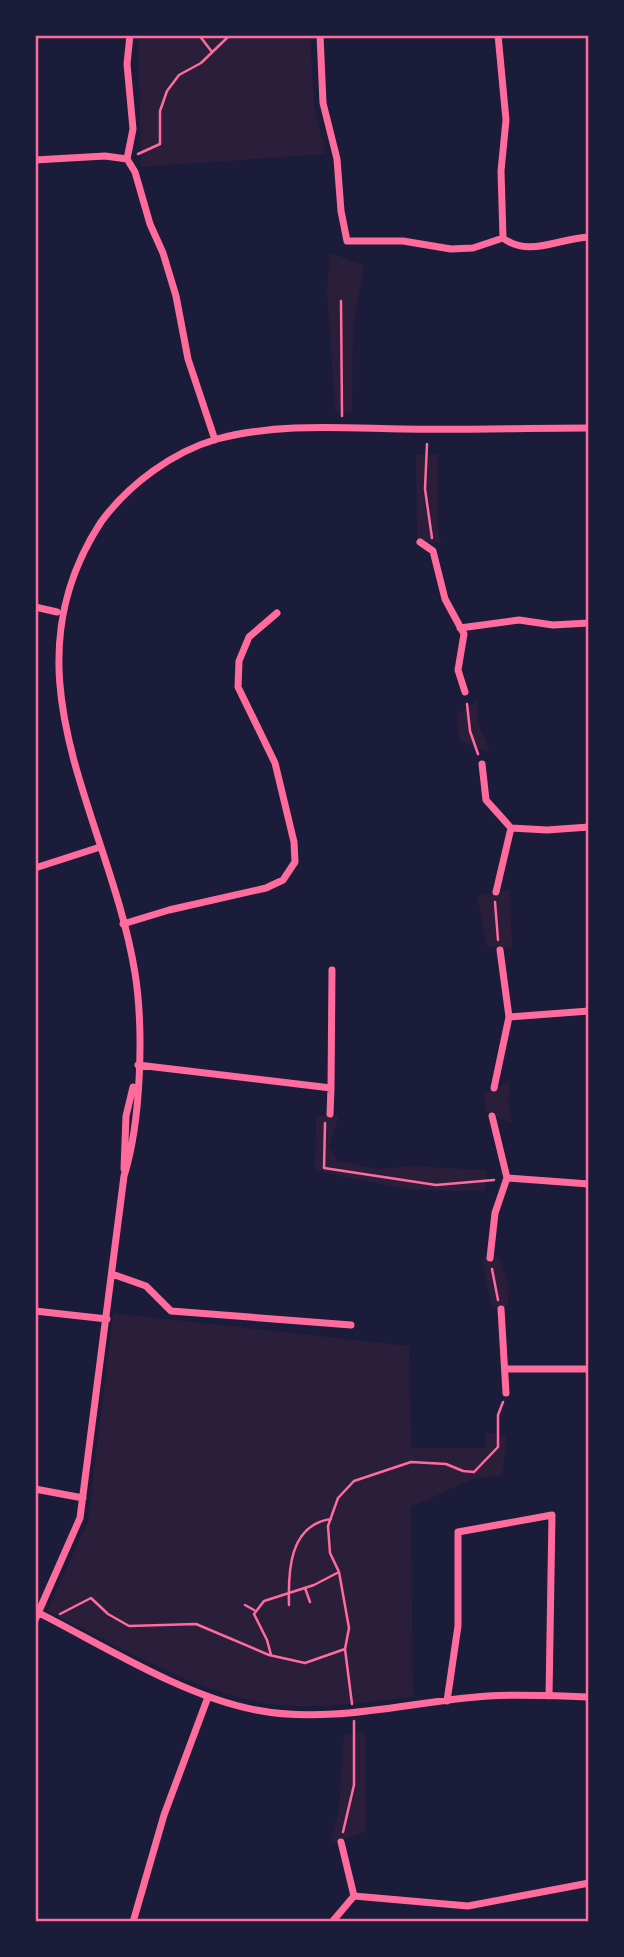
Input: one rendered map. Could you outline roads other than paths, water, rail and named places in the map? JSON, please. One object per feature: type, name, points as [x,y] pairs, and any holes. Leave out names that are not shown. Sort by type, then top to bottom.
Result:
[{"type":"street","points":[[130,35],[127,64],[133,128],[127,159],[135,172],[150,224],[163,253],[176,296],[188,359],[215,440]]},
{"type":"street","points":[[320,35],[323,103],[337,159],[341,211],[347,241],[403,241],[451,249],[472,248],[503,238]]},
{"type":"street","points":[[498,35],[506,120],[501,171],[503,238]]},
{"type":"street","points":[[35,160],[105,156],[127,159]]},
{"type":"street","points":[[503,238],[514,246],[530,248],[589,237]]},
{"type":"street","points":[[589,428],[274,429],[215,440],[166,463],[110,509],[87,540],[63,588],[52,640],[51,694],[64,749],[123,924],[135,973],[138,1065],[126,1116],[124,1176],[80,1518],[37,1617],[208,1698],[256,1710],[302,1715],[488,1696],[589,1697]]},
{"type":"street","points":[[420,542],[433,551],[445,599],[464,634],[458,670],[465,692]]},
{"type":"street","points":[[35,607],[57,612]]},
{"type":"street","points":[[123,924],[169,910],[266,888],[283,880],[295,862],[294,842],[275,763],[238,687],[239,661],[249,637],[276,612]]},
{"type":"street","points":[[460,628],[519,620],[553,625],[589,623]]},
{"type":"street","points":[[482,764],[486,800],[511,828],[547,831],[589,827]]},
{"type":"street","points":[[496,891],[511,828]]},
{"type":"street","points":[[35,867],[97,848]]},
{"type":"street","points":[[494,1088],[509,1017],[500,950]]},
{"type":"street","points":[[330,1114],[332,970]]},
{"type":"street","points":[[509,1017],[589,1011]]},
{"type":"street","points":[[138,1065],[331,1088]]},
{"type":"street","points":[[490,1258],[495,1213],[507,1178],[492,1116]]},
{"type":"street","points":[[507,1178],[589,1184]]},
{"type":"street","points":[[112,1274],[146,1286],[171,1311],[351,1325]]},
{"type":"street","points":[[500,1309],[507,1369],[506,1392]]},
{"type":"street","points":[[35,1311],[107,1319]]},
{"type":"street","points":[[507,1369],[589,1369]]},
{"type":"street","points":[[35,1489],[83,1498]]},
{"type":"street","points":[[447,1701],[458,1626],[458,1532],[552,1515],[549,1696]]},
{"type":"street","points":[[133,1922],[164,1815],[208,1698]]},
{"type":"street","points":[[341,1842],[354,1896]]},
{"type":"street","points":[[354,1896],[468,1906],[589,1883]]},
{"type":"street","points":[[332,1922],[354,1896]]}]
